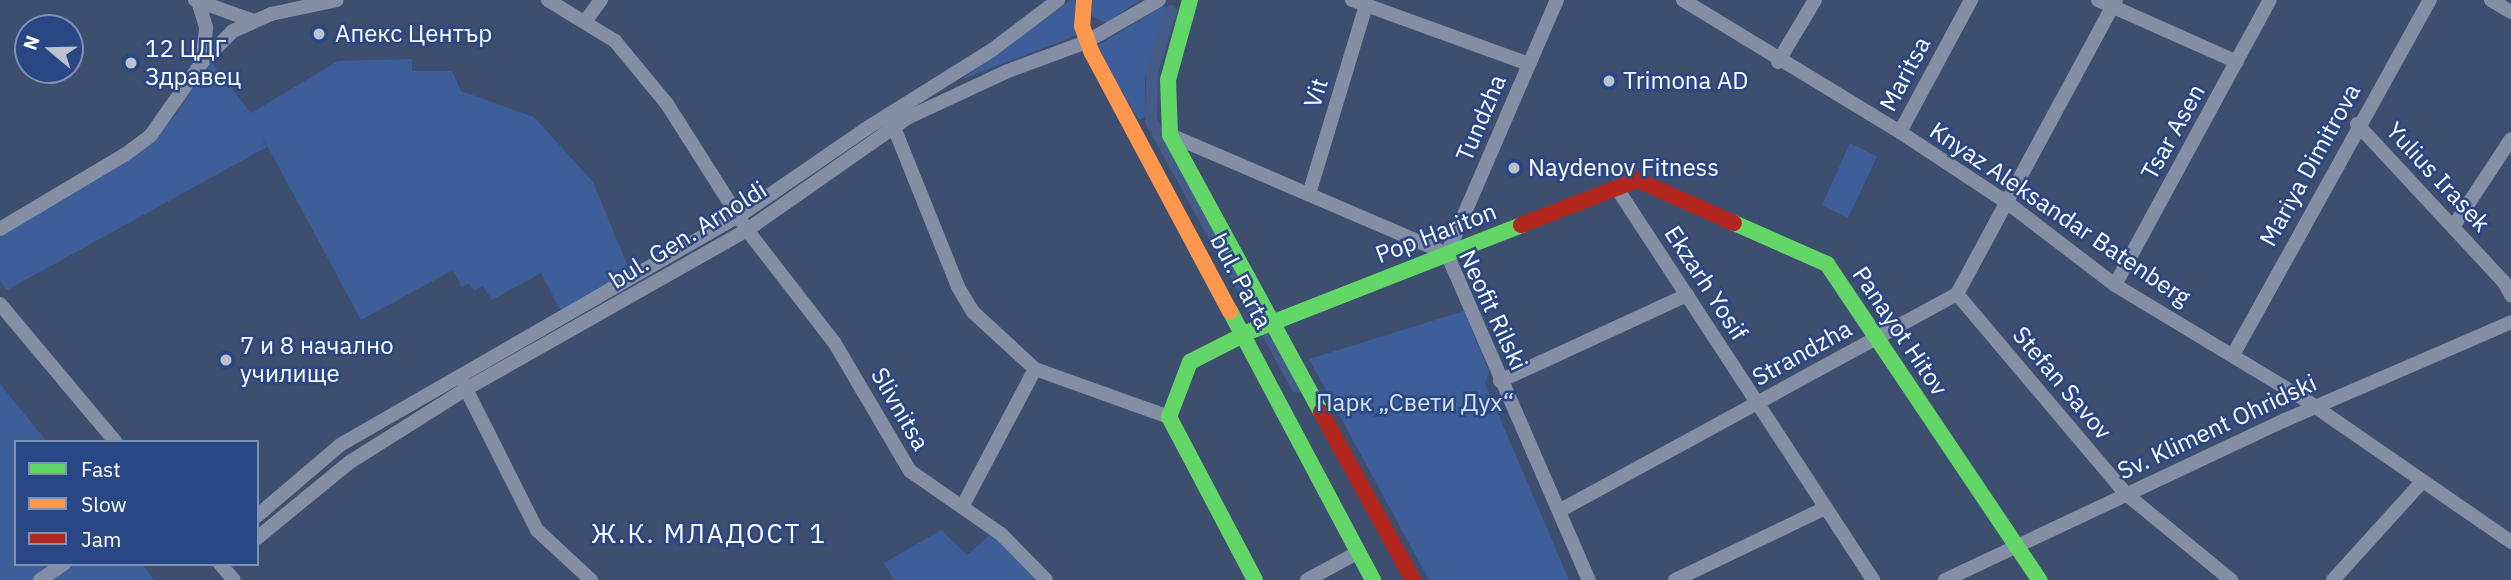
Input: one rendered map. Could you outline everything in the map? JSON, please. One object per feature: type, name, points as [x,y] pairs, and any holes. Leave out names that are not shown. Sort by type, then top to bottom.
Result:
[{"type":"main road","name":"bul. Parta","points":[[1084,0],[1086,42],[1413,580]]},
{"type":"main road","name":"bul. Parta","points":[[1190,0],[1168,80],[1170,135],[1357,553],[1373,580]]},
{"type":"main road","name":"Panayot Hitov","points":[[1616,187],[1643,182],[1822,261],[1878,337],[2039,580]]},
{"type":"main road","name":"Pop Hariton","points":[[1169,417],[1190,362],[1258,328],[1616,187]]},
{"type":"main road","points":[[1169,417],[1255,580]]},
{"type":"street","points":[[0,229],[139,144],[162,123],[203,61],[225,37],[251,20],[337,0]]},
{"type":"street","name":"Slivnitsa","points":[[548,0],[587,19],[627,53],[660,94],[747,230],[827,331],[910,471],[1001,534],[1046,580]]},
{"type":"street","points":[[587,19],[601,0]]},
{"type":"street","name":"bul. Gen. Arnoldi","points":[[259,514],[340,445],[739,216],[891,120],[1058,0]]},
{"type":"street","name":"bul. Gen. Arnoldi","points":[[259,536],[350,461],[466,389],[747,230],[891,120],[1086,42],[1159,0]]},
{"type":"street","name":"Tundzha","points":[[1447,254],[1556,0]]},
{"type":"street","name":"Knyaz Aleksandar Batenberg","points":[[1683,0],[1779,62],[1900,132],[2008,204],[2115,285],[2315,407],[2420,484],[2511,542]]},
{"type":"street","points":[[1779,62],[1815,0]]},
{"type":"street","name":"Maritsa","points":[[1900,132],[1971,0]]},
{"type":"street","points":[[2098,0],[2114,3],[2237,62]]},
{"type":"street","name":"Tsar Asen","points":[[2115,285],[2270,0]]},
{"type":"street","name":"Mariya Dimitrova","points":[[2233,355],[2357,124],[2430,0]]},
{"type":"street","points":[[2491,0],[2511,12]]},
{"type":"street","points":[[197,1],[251,20]]},
{"type":"street","points":[[197,1],[206,28],[203,61]]},
{"type":"street","points":[[1359,3],[1529,64]]},
{"type":"street","name":"Vit","points":[[1309,194],[1359,3]]},
{"type":"street","points":[[1957,294],[2008,204],[2114,3]]},
{"type":"street","points":[[891,120],[958,287],[973,312],[1035,369],[1169,417]]},
{"type":"street","name":"Yulius Irasek","points":[[2357,124],[2453,227],[2511,295]]},
{"type":"street","name":"Neofit Rilski","points":[[1170,135],[1447,254],[1500,382],[1589,580]]},
{"type":"street","points":[[2453,227],[2511,139]]},
{"type":"street","name":"Ekzarh Yosif","points":[[1616,187],[1873,580]]},
{"type":"street","name":"Strandzha","points":[[1559,511],[1957,294]]},
{"type":"street","name":"Stefan Savov","points":[[1957,294],[2126,494],[2231,580]]},
{"type":"street","points":[[1500,382],[1687,295]]},
{"type":"street","points":[[0,304],[114,440]]},
{"type":"street","name":"Sv. Kliment Ohridski","points":[[1945,580],[2020,548],[2126,494],[2315,407],[2511,322]]},
{"type":"street","points":[[962,507],[1035,369]]},
{"type":"street","points":[[458,375],[537,530],[590,580]]},
{"type":"street","points":[[2333,580],[2420,484]]},
{"type":"street","points":[[1675,580],[1825,508]]},
{"type":"street","points":[[1307,580],[1357,553]]},
{"type":"street","points":[[40,580],[61,566]]},
{"type":"green space","points":[[1071,0],[1075,0],[1077,35],[960,80]]},
{"type":"green space","points":[[1092,0],[1140,0],[1106,23],[1092,16]]},
{"type":"green space","points":[[1164,6],[1169,7],[1145,78],[1145,117],[1139,120],[1095,47]]},
{"type":"green space","points":[[412,59],[412,71],[452,71],[461,91],[534,117],[593,182],[631,274],[562,313],[541,273],[492,300],[483,286],[474,291],[469,283],[462,287],[453,270],[361,320],[261,134],[267,147],[7,290],[0,281],[0,237],[135,155],[175,116],[211,62],[251,113],[338,61]]},
{"type":"green space","points":[[1850,143],[1877,157],[1848,218],[1822,205]]},
{"type":"green space","name":"Парк „Свети Дух“","points":[[1464,311],[1489,372],[1485,383],[1569,580],[1429,580],[1309,359]]},
{"type":"green space","points":[[0,384],[45,440],[14,440],[14,566],[144,566],[154,580],[0,580]]},
{"type":"green space","points":[[941,530],[967,555],[993,532],[1046,580],[894,580],[884,563]]},
{"type":"waterway","points":[[1171,11],[1152,72],[1151,121],[1297,387]]},
{"type":"traffic: fast","points":[[1190,0],[1168,80],[1170,135],[1321,412]]},
{"type":"traffic: fast","points":[[1734,223],[1827,264],[2039,580]]},
{"type":"traffic: fast","points":[[1255,580],[1169,417],[1190,362],[1251,331],[1521,225]]},
{"type":"traffic: fast","points":[[1230,311],[1373,580]]},
{"type":"traffic: slow","points":[[1084,0],[1082,26],[1092,53],[1230,311]]},
{"type":"traffic: jam","points":[[1521,225],[1637,180],[1734,223]]},
{"type":"traffic: jam","points":[[1321,412],[1413,580]]},
{"type":"place","name":"Апекс Център","points":[[319,34]]},
{"type":"place","name":"12 ЦДГ Здравец","points":[[131,63]]},
{"type":"place","name":"Trimona AD","points":[[1609,81]]},
{"type":"place","name":"Naydenov Fitness","points":[[1514,168]]},
{"type":"place","name":"7 и 8 начално училище","points":[[226,360]]},
{"type":"district","name":"Ж.К. МЛАДОСТ 1","points":[[709,534]]}]
